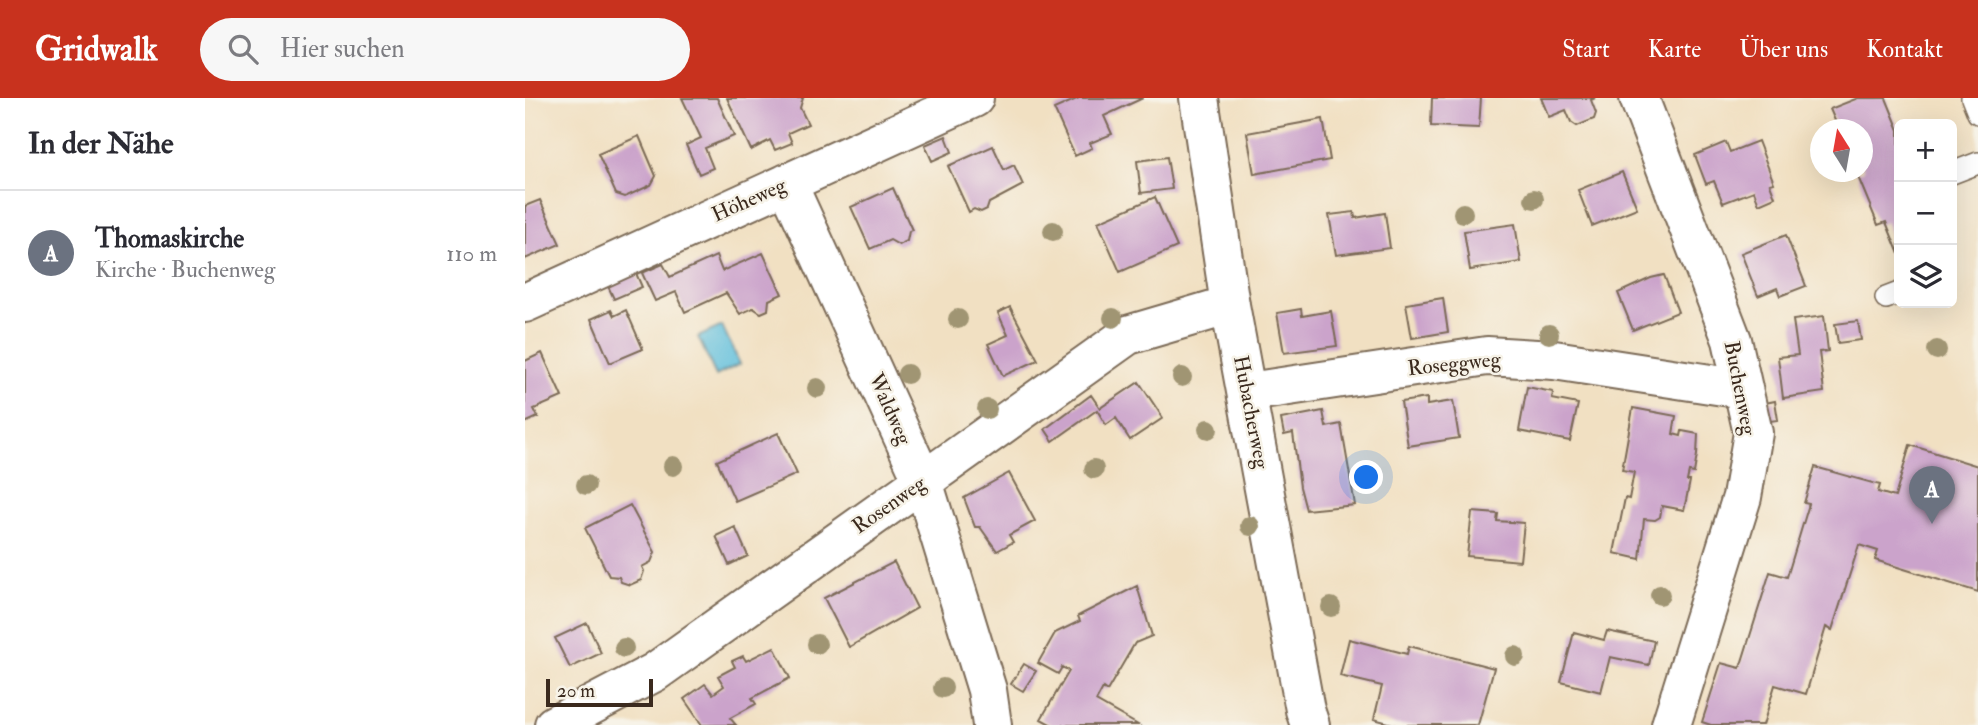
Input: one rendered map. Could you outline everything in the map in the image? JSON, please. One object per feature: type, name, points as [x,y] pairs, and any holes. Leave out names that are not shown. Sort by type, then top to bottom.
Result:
[{"type":"street","name":"Höheweg","points":[[525,303],[974,98]]},
{"type":"street","name":"Hubacherweg","points":[[1199,98],[1230,305],[1249,392],[1305,710],[1310,725]]},
{"type":"street","name":"Buchenweg","points":[[1639,98],[1732,340],[1753,433],[1742,497],[1671,725]]},
{"type":"street","name":"Waldweg","points":[[787,183],[923,481],[987,690],[992,725]]},
{"type":"street","name":"Rosenweg","points":[[554,725],[655,672],[1128,335],[1230,305]]},
{"type":"street","name":"Roseggweg","points":[[1249,392],[1487,356],[1554,360],[1743,389]]},
{"type":"lane","points":[[1972,98],[1978,113]]},
{"type":"lane","points":[[1957,171],[1978,163]]},
{"type":"water","points":[[722,326],[740,364],[716,376],[698,337]]},
{"type":"building","points":[[682,98],[717,98],[734,136],[705,148],[713,168],[699,174],[686,145],[701,138]]},
{"type":"building","points":[[727,98],[803,98],[800,108],[808,124],[788,133],[792,143],[775,150],[770,140],[751,150]]},
{"type":"building","points":[[1079,98],[1143,98],[1104,116],[1112,134],[1090,143],[1092,148],[1075,156],[1054,109]]},
{"type":"building","points":[[1432,98],[1481,98],[1479,128],[1431,126]]},
{"type":"building","points":[[1541,98],[1595,98],[1591,100],[1596,113],[1594,119],[1577,126],[1571,122],[1566,110],[1549,117]]},
{"type":"building","points":[[1858,98],[1886,98],[1895,119],[1894,242],[1886,222],[1878,225],[1860,182],[1873,182],[1873,119],[1834,119],[1830,109]]},
{"type":"building","points":[[1323,119],[1330,160],[1254,174],[1247,133]]},
{"type":"building","points":[[639,136],[656,176],[651,185],[625,197],[616,194],[598,154]]},
{"type":"building","points":[[946,136],[952,152],[932,161],[925,145]]},
{"type":"building","points":[[1758,141],[1774,183],[1770,184],[1775,197],[1759,204],[1754,191],[1723,203],[1714,181],[1706,184],[1695,155],[1726,142],[1730,152]]},
{"type":"building","points":[[993,146],[1004,170],[1014,165],[1023,185],[989,203],[987,209],[981,212],[974,209],[969,212],[948,166]]},
{"type":"building","points":[[1167,157],[1172,189],[1141,193],[1137,161]]},
{"type":"building","points":[[1622,172],[1637,208],[1592,226],[1578,190]]},
{"type":"building","points":[[893,188],[912,230],[909,231],[907,241],[899,245],[890,240],[870,249],[851,207]]},
{"type":"building","points":[[1155,197],[1177,247],[1120,272],[1098,222]]},
{"type":"building","points":[[540,200],[560,244],[525,259],[525,206]]},
{"type":"building","points":[[1354,212],[1355,218],[1385,213],[1390,248],[1336,255],[1329,215]]},
{"type":"building","points":[[1515,224],[1521,262],[1470,270],[1464,231]]},
{"type":"building","points":[[1786,235],[1806,286],[1780,296],[1777,288],[1758,296],[1741,253]]},
{"type":"building","points":[[763,253],[782,294],[769,300],[768,310],[761,313],[753,308],[740,314],[726,293],[685,312],[676,292],[655,301],[642,273],[663,264],[670,277],[716,256],[722,271]]},
{"type":"building","points":[[635,271],[642,287],[614,299],[607,284]]},
{"type":"building","points":[[1664,275],[1678,312],[1633,330],[1618,293]]},
{"type":"building","points":[[1443,298],[1448,332],[1412,338],[1406,304]]},
{"type":"building","points":[[1010,307],[1038,360],[1003,376],[988,344],[1008,335],[998,313]]},
{"type":"building","points":[[1301,309],[1302,316],[1331,311],[1337,346],[1284,353],[1277,313]]},
{"type":"building","points":[[611,310],[614,316],[626,310],[643,349],[610,363],[591,319]]},
{"type":"building","points":[[1824,316],[1828,351],[1819,352],[1824,392],[1783,398],[1778,357],[1798,355],[1793,320]]},
{"type":"building","points":[[1858,321],[1861,340],[1838,343],[1835,324]]},
{"type":"building","points":[[542,353],[562,397],[534,409],[538,417],[525,423],[525,361]]},
{"type":"building","points":[[1139,382],[1163,418],[1130,440],[1116,418],[1106,425],[1097,410],[1053,441],[1045,429],[1091,395],[1100,408]]},
{"type":"building","points":[[1527,387],[1553,392],[1552,399],[1578,404],[1570,441],[1519,431]]},
{"type":"building","points":[[1427,398],[1427,405],[1453,401],[1459,438],[1408,446],[1401,402]]},
{"type":"building","points":[[1775,401],[1778,420],[1762,422],[1760,404]]},
{"type":"building","points":[[1633,408],[1676,416],[1673,434],[1681,436],[1682,431],[1698,434],[1694,473],[1689,472],[1687,481],[1690,481],[1684,510],[1662,506],[1660,517],[1655,520],[1644,519],[1640,559],[1614,553],[1625,498],[1629,499],[1634,472],[1622,470]]},
{"type":"building","points":[[1323,411],[1326,427],[1341,424],[1355,505],[1306,510],[1293,433],[1284,435],[1281,419]]},
{"type":"building","points":[[778,433],[797,474],[735,501],[717,461]]},
{"type":"building","points":[[1910,445],[1978,466],[1978,592],[1875,560],[1878,551],[1859,545],[1832,630],[1826,627],[1806,694],[1775,685],[1763,725],[1711,725],[1702,722],[1721,663],[1740,668],[1770,572],[1787,577],[1809,504],[1804,503],[1815,467],[1880,485],[1878,492],[1895,497]]},
{"type":"building","points":[[1009,473],[1035,521],[1009,535],[1013,542],[997,551],[980,527],[975,527],[964,498]]},
{"type":"building","points":[[630,505],[655,552],[651,562],[642,567],[644,571],[641,580],[630,585],[621,582],[619,577],[609,576],[585,528]]},
{"type":"building","points":[[1472,512],[1498,514],[1497,521],[1524,523],[1520,561],[1467,556]]},
{"type":"building","points":[[735,527],[748,556],[729,565],[716,536]]},
{"type":"building","points":[[894,562],[917,608],[849,647],[824,598]]},
{"type":"building","points":[[1137,586],[1152,636],[1135,643],[1107,691],[1103,688],[1096,701],[1138,725],[1052,725],[1041,719],[1069,671],[1062,667],[1058,674],[1038,663],[1055,633],[1080,621],[1078,616]]},
{"type":"building","points":[[587,623],[601,653],[570,668],[555,638]]},
{"type":"building","points":[[1607,631],[1654,641],[1649,665],[1610,657],[1601,692],[1561,682],[1574,632],[1604,640]]},
{"type":"building","points":[[1349,639],[1407,654],[1409,646],[1494,668],[1478,725],[1396,725],[1374,719],[1382,686],[1340,676]]},
{"type":"building","points":[[774,647],[790,678],[752,698],[756,704],[730,718],[736,725],[702,725],[684,699],[705,684],[713,694],[724,686],[718,676],[735,667],[732,661],[743,656],[746,661]]},
{"type":"building","points":[[1024,664],[1036,671],[1023,691],[1011,684]]},
{"type":"place","name":"Thomaskirche","points":[[1932,524]]}]
